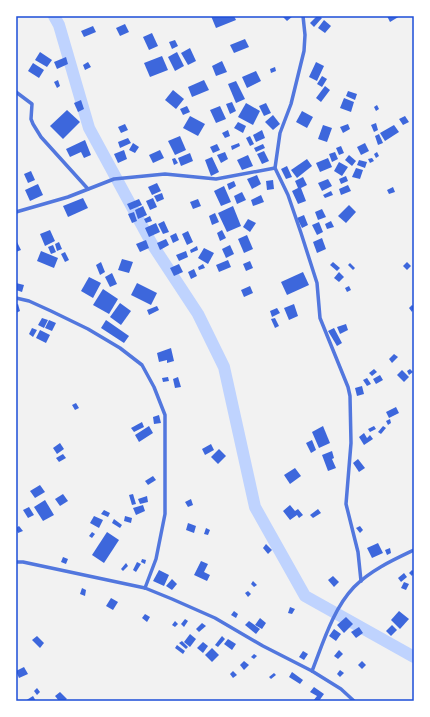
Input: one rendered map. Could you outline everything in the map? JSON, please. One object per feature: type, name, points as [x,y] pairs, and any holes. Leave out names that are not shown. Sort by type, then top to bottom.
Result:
[{"type":"street","points":[[303,16],[305,35],[304,51],[291,104],[280,133],[275,168],[288,195],[301,233],[316,283],[320,318],[348,387],[350,396],[351,443],[346,504],[358,552],[361,581]]},
{"type":"street","points":[[16,92],[32,104],[32,121],[41,137],[88,188]]},
{"type":"street","points":[[16,212],[68,197],[114,179],[165,174],[216,179],[275,168]]},
{"type":"street","points":[[16,298],[29,301],[51,310],[88,329],[120,348],[142,365],[154,387],[165,415],[165,514],[156,559],[145,588]]},
{"type":"street","points":[[312,671],[340,606],[351,591],[361,581],[384,564],[414,550]]},
{"type":"street","points":[[16,562],[23,562],[145,588],[172,599],[215,618],[263,646],[312,671],[341,690],[354,701]]},
{"type":"building","points":[[211,16],[234,16],[236,20],[216,28]]},
{"type":"building","points":[[282,16],[293,16],[287,21]]},
{"type":"building","points":[[317,16],[322,18],[314,27],[310,23]]},
{"type":"building","points":[[387,16],[400,16],[390,22]]},
{"type":"building","points":[[324,20],[331,26],[325,33],[318,28]]},
{"type":"building","points":[[125,24],[129,32],[120,36],[116,28]]},
{"type":"building","points":[[93,26],[96,32],[84,37],[81,31]]},
{"type":"building","points":[[152,33],[158,46],[149,50],[143,37]]},
{"type":"building","points":[[245,39],[249,47],[234,53],[230,45]]},
{"type":"building","points":[[175,40],[178,46],[172,49],[169,42]]},
{"type":"building","points":[[190,48],[196,61],[188,65],[181,53]]},
{"type":"building","points":[[40,52],[52,60],[47,67],[35,60]]},
{"type":"building","points":[[177,52],[184,66],[175,71],[168,57]]},
{"type":"building","points":[[162,56],[168,70],[150,77],[144,63]]},
{"type":"building","points":[[66,57],[68,64],[57,69],[54,62]]},
{"type":"building","points":[[222,61],[227,72],[216,76],[212,66]]},
{"type":"building","points":[[88,62],[91,67],[85,70],[83,65]]},
{"type":"building","points":[[316,62],[324,66],[317,81],[309,77]]},
{"type":"building","points":[[33,63],[44,70],[39,78],[28,71]]},
{"type":"building","points":[[275,67],[276,71],[271,73],[270,69]]},
{"type":"building","points":[[256,71],[261,81],[247,88],[242,77]]},
{"type":"building","points":[[322,76],[327,79],[322,87],[317,84]]},
{"type":"building","points":[[58,80],[60,86],[57,88],[54,82]]},
{"type":"building","points":[[204,80],[209,90],[192,97],[188,87]]},
{"type":"building","points":[[236,81],[245,99],[236,103],[228,84]]},
{"type":"building","points":[[325,86],[330,90],[321,102],[316,98]]},
{"type":"building","points":[[173,90],[184,99],[176,109],[165,100]]},
{"type":"building","points":[[348,91],[357,94],[355,100],[346,96]]},
{"type":"building","points":[[344,98],[354,102],[351,112],[340,108]]},
{"type":"building","points":[[81,100],[84,109],[78,112],[74,103]]},
{"type":"building","points":[[232,102],[236,111],[230,114],[226,104]]},
{"type":"building","points":[[246,103],[260,111],[253,125],[238,117]]},
{"type":"building","points":[[266,103],[271,113],[264,116],[259,106]]},
{"type":"building","points":[[377,105],[379,109],[376,111],[374,107]]},
{"type":"building","points":[[187,106],[190,112],[183,115],[180,109]]},
{"type":"building","points":[[220,106],[226,119],[216,123],[210,110]]},
{"type":"building","points":[[67,110],[80,122],[63,139],[50,126]]},
{"type":"building","points":[[302,111],[313,117],[307,128],[296,122]]},
{"type":"building","points":[[273,115],[280,124],[273,130],[265,122]]},
{"type":"building","points":[[190,116],[205,124],[198,136],[183,128]]},
{"type":"building","points":[[405,116],[409,122],[403,125],[399,119]]},
{"type":"building","points":[[238,122],[246,126],[243,133],[234,128]]},
{"type":"building","points":[[376,123],[378,130],[374,132],[371,125]]},
{"type":"building","points":[[125,124],[128,130],[121,133],[118,127]]},
{"type":"building","points":[[348,124],[350,129],[343,133],[340,127]]},
{"type":"building","points":[[323,125],[332,128],[327,142],[318,139]]},
{"type":"building","points":[[394,125],[399,132],[385,141],[380,133]]},
{"type":"building","points":[[228,130],[230,136],[225,138],[222,133]]},
{"type":"building","points":[[262,130],[265,138],[256,142],[253,135]]},
{"type":"building","points":[[379,134],[383,143],[378,145],[375,136]]},
{"type":"building","points":[[180,136],[186,150],[175,155],[168,141]]},
{"type":"building","points":[[250,136],[254,144],[250,146],[246,138]]},
{"type":"building","points":[[128,138],[131,143],[120,148],[118,142]]},
{"type":"building","points":[[85,140],[91,155],[84,158],[81,152],[70,157],[66,149]]},
{"type":"building","points":[[133,143],[139,147],[135,153],[129,150]]},
{"type":"building","points":[[239,143],[240,146],[232,150],[231,146]]},
{"type":"building","points":[[365,143],[369,151],[361,155],[357,147]]},
{"type":"building","points":[[217,144],[220,150],[213,153],[210,147]]},
{"type":"building","points":[[263,144],[265,148],[256,152],[254,148]]},
{"type":"building","points":[[341,146],[344,153],[339,155],[336,148]]},
{"type":"building","points":[[124,150],[127,159],[118,163],[114,154]]},
{"type":"building","points":[[160,150],[164,158],[153,163],[149,155]]},
{"type":"building","points":[[264,151],[269,161],[262,164],[257,154]]},
{"type":"building","points":[[225,152],[228,159],[221,163],[217,155]]},
{"type":"building","points":[[335,152],[338,159],[332,162],[329,154]]},
{"type":"building","points":[[377,152],[379,156],[376,158],[374,154]]},
{"type":"building","points":[[190,153],[193,161],[181,166],[178,158]]},
{"type":"building","points":[[248,155],[253,166],[242,170],[237,160]]},
{"type":"building","points":[[349,155],[356,161],[352,166],[345,160]]},
{"type":"building","points":[[212,157],[219,172],[211,176],[205,160]]},
{"type":"building","points":[[175,158],[178,163],[174,165],[172,159]]},
{"type":"building","points":[[328,158],[332,167],[320,172],[316,163]]},
{"type":"building","points":[[372,158],[374,161],[370,163],[368,159]]},
{"type":"building","points":[[307,159],[312,166],[297,178],[291,170]]},
{"type":"building","points":[[359,160],[367,162],[365,168],[357,165]]},
{"type":"building","points":[[339,162],[348,167],[342,176],[334,171]]},
{"type":"building","points":[[287,166],[292,177],[286,179],[281,169]]},
{"type":"building","points":[[356,168],[363,170],[360,179],[352,177]]},
{"type":"building","points":[[31,171],[35,180],[28,183],[24,174]]},
{"type":"building","points":[[257,175],[261,184],[252,189],[247,179]]},
{"type":"building","points":[[346,176],[348,181],[341,184],[339,179]]},
{"type":"building","points":[[303,177],[307,185],[301,188],[306,201],[298,204],[292,191],[298,188],[295,181]]},
{"type":"building","points":[[328,179],[332,186],[322,191],[318,183]]},
{"type":"building","points":[[273,180],[274,189],[267,190],[266,181]]},
{"type":"building","points":[[234,181],[236,186],[229,190],[227,184]]},
{"type":"building","points":[[157,183],[161,191],[152,195],[148,187]]},
{"type":"building","points":[[38,184],[43,195],[30,201],[25,190]]},
{"type":"building","points":[[348,185],[351,191],[341,195],[339,189]]},
{"type":"building","points":[[224,186],[231,202],[221,206],[214,191]]},
{"type":"building","points":[[393,187],[395,192],[389,194],[387,190]]},
{"type":"building","points":[[331,191],[333,195],[325,198],[323,195]]},
{"type":"building","points":[[242,192],[246,200],[237,204],[234,196]]},
{"type":"building","points":[[162,193],[164,199],[157,202],[154,196]]},
{"type":"building","points":[[261,195],[264,202],[253,206],[251,200]]},
{"type":"building","points":[[83,198],[88,208],[68,217],[63,206]]},
{"type":"building","points":[[153,198],[157,207],[150,210],[146,201]]},
{"type":"building","points":[[139,199],[142,205],[130,210],[127,204]]},
{"type":"building","points":[[198,199],[201,206],[193,209],[190,202]]},
{"type":"building","points":[[349,205],[356,212],[346,223],[338,216]]},
{"type":"building","points":[[143,206],[147,215],[138,219],[135,210]]},
{"type":"building","points":[[233,206],[241,226],[227,232],[218,213]]},
{"type":"building","points":[[322,209],[326,217],[318,220],[315,212]]},
{"type":"building","points":[[134,212],[137,221],[132,223],[128,214]]},
{"type":"building","points":[[215,213],[219,222],[212,225],[209,216]]},
{"type":"building","points":[[304,215],[308,225],[302,228],[297,218]]},
{"type":"building","points":[[150,216],[152,221],[146,223],[144,219]]},
{"type":"building","points":[[248,219],[256,223],[250,232],[243,227]]},
{"type":"building","points":[[164,221],[169,232],[163,234],[158,224]]},
{"type":"building","points":[[331,221],[334,227],[327,229],[325,224]]},
{"type":"building","points":[[319,222],[323,232],[317,235],[312,225]]},
{"type":"building","points":[[156,223],[160,232],[149,237],[145,228]]},
{"type":"building","points":[[50,230],[55,241],[45,246],[40,234]]},
{"type":"building","points":[[222,230],[226,238],[220,241],[217,233]]},
{"type":"building","points":[[188,231],[193,242],[187,245],[182,234]]},
{"type":"building","points":[[176,233],[179,240],[173,243],[170,236]]},
{"type":"building","points":[[247,235],[253,249],[244,253],[238,239]]},
{"type":"building","points":[[322,238],[326,249],[317,253],[313,242]]},
{"type":"building","points":[[166,239],[169,245],[160,250],[157,243]]},
{"type":"building","points":[[146,240],[149,248],[140,252],[136,244]]},
{"type":"building","points":[[17,242],[21,250],[16,252],[16,243]]},
{"type":"building","points":[[59,242],[62,249],[57,251],[55,244]]},
{"type":"building","points":[[53,245],[56,252],[51,254],[48,247]]},
{"type":"building","points":[[230,245],[234,254],[226,258],[222,249]]},
{"type":"building","points":[[197,246],[198,250],[191,253],[190,250]]},
{"type":"building","points":[[204,248],[214,253],[208,264],[198,258]]},
{"type":"building","points":[[41,251],[58,258],[54,268],[37,261]]},
{"type":"building","points":[[186,251],[188,257],[179,261],[176,255]]},
{"type":"building","points":[[65,252],[69,260],[65,262],[61,254]]},
{"type":"building","points":[[122,259],[133,262],[129,273],[118,270]]},
{"type":"building","points":[[228,260],[231,267],[219,272],[216,265]]},
{"type":"building","points":[[250,261],[253,268],[246,271],[243,264]]},
{"type":"building","points":[[101,262],[105,272],[100,275],[96,265]]},
{"type":"building","points":[[333,262],[340,268],[337,271],[330,265]]},
{"type":"building","points":[[407,262],[411,266],[407,270],[403,266]]},
{"type":"building","points":[[350,263],[355,268],[353,270],[348,265]]},
{"type":"building","points":[[179,264],[183,272],[174,276],[170,268]]},
{"type":"building","points":[[203,264],[205,268],[199,270],[198,267]]},
{"type":"building","points":[[194,269],[197,276],[191,279],[188,272]]},
{"type":"building","points":[[303,272],[309,285],[287,295],[281,282]]},
{"type":"building","points":[[339,272],[344,277],[339,282],[334,278]]},
{"type":"building","points":[[112,273],[117,284],[110,287],[105,277]]},
{"type":"building","points":[[89,277],[101,283],[93,298],[81,291]]},
{"type":"building","points":[[16,283],[24,285],[22,292],[16,290]]},
{"type":"building","points":[[137,283],[157,293],[151,305],[131,295]]},
{"type":"building","points":[[250,286],[253,293],[244,297],[241,290]]},
{"type":"building","points":[[349,286],[351,290],[347,292],[345,288]]},
{"type":"building","points":[[103,289],[118,299],[109,314],[93,305]]},
{"type":"building","points":[[120,303],[131,311],[121,325],[110,317]]},
{"type":"building","points":[[18,304],[20,311],[16,313],[16,305]]},
{"type":"building","points":[[294,304],[298,316],[289,320],[284,308]]},
{"type":"building","points":[[412,305],[414,307],[412,312],[409,308]]},
{"type":"building","points":[[157,306],[159,310],[149,315],[147,310]]},
{"type":"building","points":[[277,308],[280,313],[272,317],[270,311]]},
{"type":"building","points":[[42,318],[48,320],[44,328],[38,325]]},
{"type":"building","points":[[275,318],[279,326],[275,328],[271,319]]},
{"type":"building","points":[[49,320],[56,323],[52,331],[45,328]]},
{"type":"building","points":[[106,320],[129,336],[124,343],[101,328]]},
{"type":"building","points":[[346,324],[348,330],[340,334],[337,327]]},
{"type":"building","points":[[32,328],[37,330],[33,337],[29,334]]},
{"type":"building","points":[[334,328],[342,343],[337,346],[328,331]]},
{"type":"building","points":[[40,330],[50,335],[46,343],[36,338]]},
{"type":"building","points":[[171,348],[174,361],[167,363],[167,360],[159,362],[157,353]]},
{"type":"building","points":[[394,354],[398,357],[392,363],[389,359]]},
{"type":"building","points":[[374,369],[377,372],[372,376],[369,373]]},
{"type":"building","points":[[410,369],[413,372],[409,375],[407,371]]},
{"type":"building","points":[[402,370],[409,377],[404,382],[397,375]]},
{"type":"building","points":[[380,375],[383,380],[376,384],[373,379]]},
{"type":"building","points":[[168,377],[169,381],[163,382],[162,378]]},
{"type":"building","points":[[178,377],[181,387],[175,388],[173,379]]},
{"type":"building","points":[[367,378],[371,384],[367,386],[363,380]]},
{"type":"building","points":[[362,386],[364,394],[357,396],[355,388]]},
{"type":"building","points":[[76,403],[79,408],[75,410],[72,405]]},
{"type":"building","points":[[396,407],[399,413],[389,418],[386,412]]},
{"type":"building","points":[[159,415],[161,423],[154,424],[153,417]]},
{"type":"building","points":[[390,419],[391,423],[388,425],[386,421]]},
{"type":"building","points":[[142,422],[144,427],[134,432],[131,428]]},
{"type":"building","points":[[149,426],[153,433],[139,442],[135,435]]},
{"type":"building","points":[[323,426],[330,443],[319,448],[312,432]]},
{"type":"building","points":[[374,426],[376,429],[370,432],[368,429]]},
{"type":"building","points":[[383,426],[386,428],[381,434],[378,432]]},
{"type":"building","points":[[364,433],[367,438],[370,435],[373,439],[364,445],[359,437]]},
{"type":"building","points":[[312,440],[316,450],[311,453],[306,443]]},
{"type":"building","points":[[60,443],[64,449],[57,454],[53,448]]},
{"type":"building","points":[[211,444],[214,450],[205,455],[202,449]]},
{"type":"building","points":[[219,449],[226,456],[218,464],[211,457]]},
{"type":"building","points":[[332,451],[334,458],[332,459],[336,468],[328,471],[322,455]]},
{"type":"building","points":[[63,454],[66,458],[59,462],[56,458]]},
{"type":"building","points":[[358,459],[365,468],[359,472],[353,463]]},
{"type":"building","points":[[295,468],[301,476],[290,484],[284,475]]},
{"type":"building","points":[[153,476],[156,480],[148,485],[145,481]]},
{"type":"building","points":[[40,485],[45,492],[35,498],[30,491]]},
{"type":"building","points":[[63,494],[68,501],[60,506],[55,499]]},
{"type":"building","points":[[133,494],[136,504],[132,505],[129,495]]},
{"type":"building","points":[[147,496],[148,502],[140,504],[138,499]]},
{"type":"building","points":[[191,499],[193,505],[188,507],[185,502]]},
{"type":"building","points":[[45,500],[54,515],[43,521],[34,507]]},
{"type":"building","points":[[143,505],[145,511],[136,515],[133,508]]},
{"type":"building","points":[[290,505],[295,511],[298,509],[303,515],[299,518],[297,515],[290,520],[283,511]]},
{"type":"building","points":[[29,507],[34,515],[28,518],[23,510]]},
{"type":"building","points":[[318,509],[321,513],[313,518],[310,515]]},
{"type":"building","points":[[104,510],[110,513],[108,517],[101,514]]},
{"type":"building","points":[[94,516],[103,520],[99,528],[90,523]]},
{"type":"building","points":[[125,516],[132,518],[131,523],[124,521]]},
{"type":"building","points":[[114,519],[122,525],[120,528],[112,523]]},
{"type":"building","points":[[188,523],[196,526],[194,533],[186,530]]},
{"type":"building","points":[[19,526],[23,531],[18,533],[16,528]]},
{"type":"building","points":[[360,526],[363,530],[360,533],[356,528]]},
{"type":"building","points":[[206,528],[210,530],[208,535],[204,534]]},
{"type":"building","points":[[92,532],[95,534],[92,538],[89,536]]},
{"type":"building","points":[[107,532],[119,540],[104,563],[92,555]]},
{"type":"building","points":[[378,543],[383,553],[372,558],[367,548]]},
{"type":"building","points":[[266,544],[272,550],[268,554],[263,548]]},
{"type":"building","points":[[390,548],[391,553],[387,555],[385,550]]},
{"type":"building","points":[[63,557],[68,559],[66,564],[61,562]]},
{"type":"building","points":[[142,559],[146,560],[145,564],[141,562]]},
{"type":"building","points":[[201,561],[208,564],[204,572],[210,575],[207,581],[194,575]]},
{"type":"building","points":[[137,562],[141,564],[136,572],[133,570]]},
{"type":"building","points":[[126,563],[128,566],[123,571],[121,569]]},
{"type":"building","points":[[159,570],[169,575],[164,586],[153,581]]},
{"type":"building","points":[[412,570],[414,572],[412,576],[409,573]]},
{"type":"building","points":[[404,573],[407,577],[401,582],[398,578]]},
{"type":"building","points":[[333,576],[339,582],[334,587],[328,580]]},
{"type":"building","points":[[172,579],[177,584],[172,590],[166,586]]},
{"type":"building","points":[[253,581],[257,585],[254,587],[251,584]]},
{"type":"building","points":[[404,582],[409,584],[406,590],[401,588]]},
{"type":"building","points":[[82,588],[86,590],[85,596],[80,594]]},
{"type":"building","points":[[248,591],[251,594],[248,597],[245,593]]},
{"type":"building","points":[[111,598],[118,602],[113,610],[106,606]]},
{"type":"building","points":[[290,607],[295,609],[292,614],[288,613]]},
{"type":"building","points":[[234,611],[238,614],[236,618],[231,615]]},
{"type":"building","points":[[399,611],[409,619],[400,629],[391,620]]},
{"type":"building","points":[[145,614],[150,617],[147,622],[142,618]]},
{"type":"building","points":[[346,617],[353,624],[344,633],[337,625]]},
{"type":"building","points":[[260,618],[266,623],[262,629],[255,625]]},
{"type":"building","points":[[185,619],[188,621],[184,627],[181,624]]},
{"type":"building","points":[[175,621],[178,624],[175,627],[172,625]]},
{"type":"building","points":[[249,621],[260,629],[256,634],[245,625]]},
{"type":"building","points":[[202,623],[206,626],[199,632],[196,629]]},
{"type":"building","points":[[392,625],[397,630],[391,636],[386,631]]},
{"type":"building","points":[[359,627],[363,633],[356,638],[351,632]]},
{"type":"building","points":[[334,629],[341,634],[336,641],[329,636]]},
{"type":"building","points":[[190,634],[196,639],[190,647],[184,642]]},
{"type":"building","points":[[37,636],[44,643],[40,648],[32,640]]},
{"type":"building","points":[[222,636],[225,639],[218,647],[215,645]]},
{"type":"building","points":[[228,639],[236,644],[232,650],[224,644]]},
{"type":"building","points":[[182,641],[188,647],[186,649],[179,643]]},
{"type":"building","points":[[203,642],[208,646],[203,653],[197,648]]},
{"type":"building","points":[[177,645],[185,651],[183,654],[175,648]]},
{"type":"building","points":[[212,648],[219,655],[212,662],[205,655]]},
{"type":"building","points":[[339,650],[343,654],[338,659],[334,656]]},
{"type":"building","points":[[303,651],[308,654],[304,660],[299,657]]},
{"type":"building","points":[[254,654],[257,656],[254,659],[251,657]]},
{"type":"building","points":[[244,661],[249,665],[244,670],[240,665]]},
{"type":"building","points":[[362,661],[366,665],[362,669],[358,665]]},
{"type":"building","points":[[24,667],[28,674],[19,678],[16,671]]},
{"type":"building","points":[[340,670],[344,673],[340,677],[337,674]]},
{"type":"building","points":[[233,671],[237,675],[233,678],[230,674]]},
{"type":"building","points":[[292,672],[303,680],[300,684],[289,677]]},
{"type":"building","points":[[274,673],[276,675],[271,679],[269,677]]},
{"type":"building","points":[[314,687],[324,694],[319,701],[313,701],[317,696],[310,692]]},
{"type":"building","points":[[37,688],[40,692],[37,695],[34,691]]},
{"type":"building","points":[[60,692],[67,699],[64,701],[59,701],[55,696]]},
{"type":"building","points":[[33,696],[36,701],[25,701]]},
{"type":"waterway","points":[[54,16],[59,25],[89,128],[152,244],[198,314],[224,367],[255,507],[305,596],[414,657]]}]
